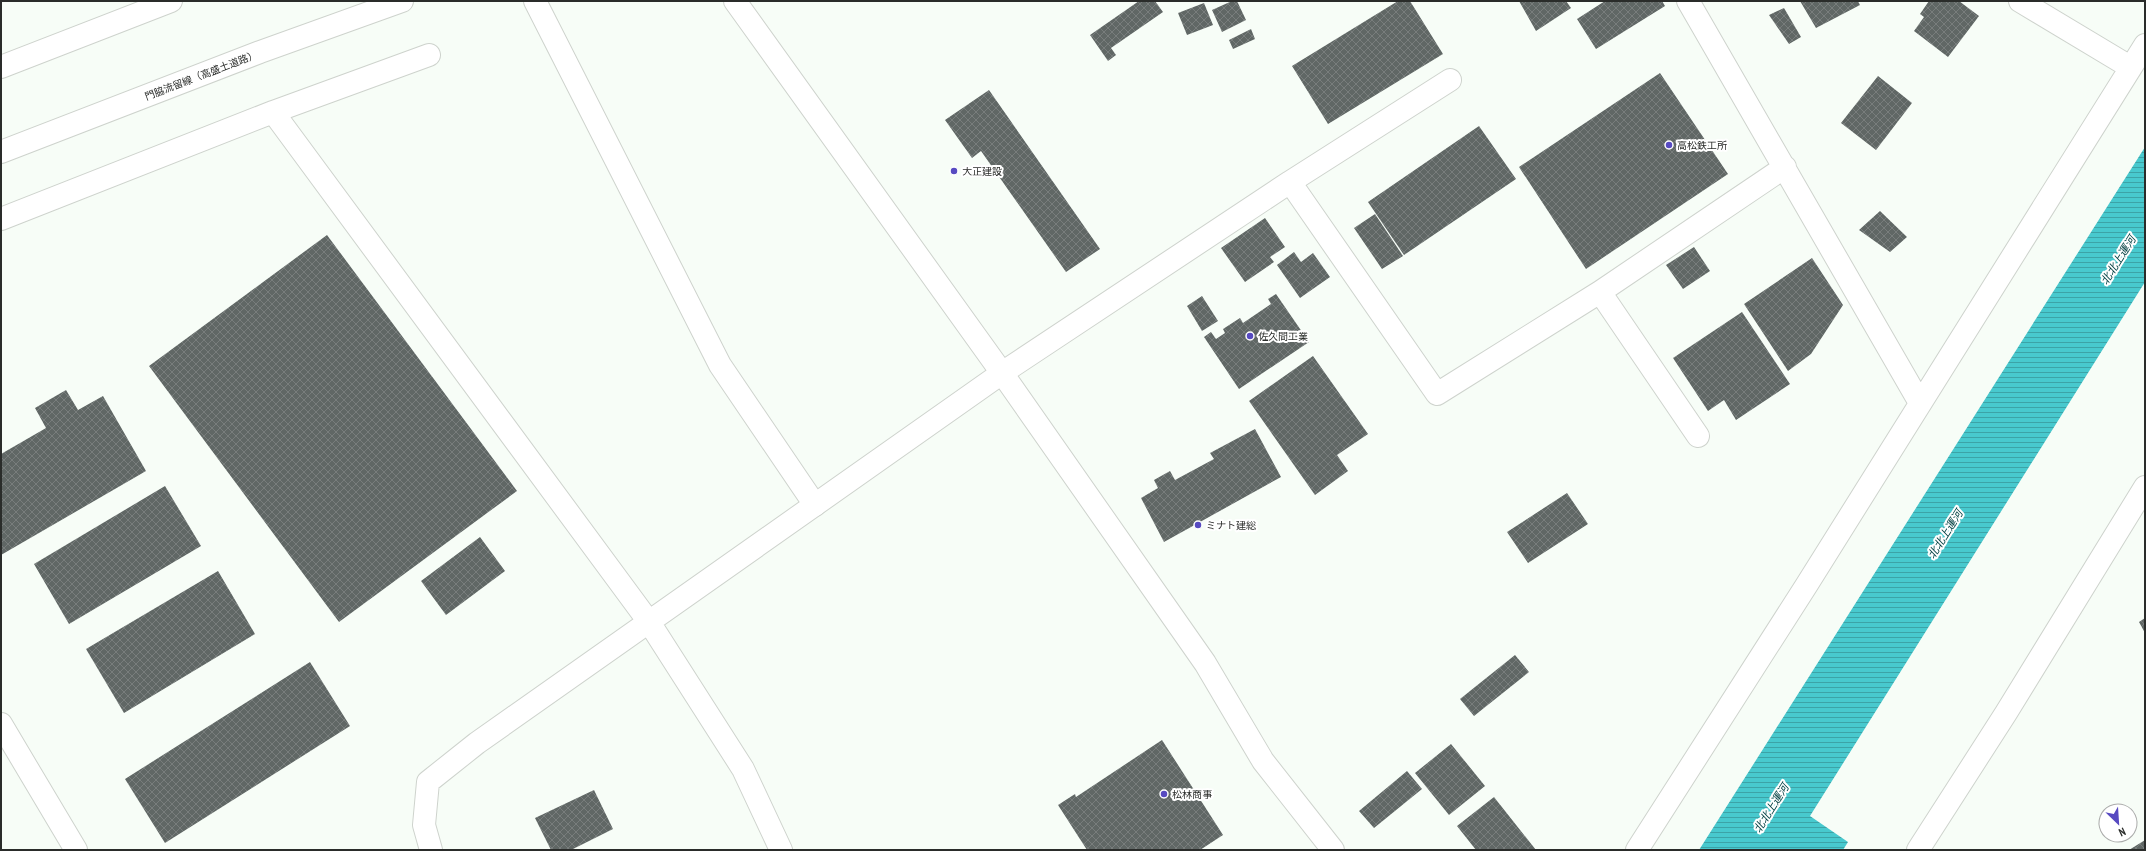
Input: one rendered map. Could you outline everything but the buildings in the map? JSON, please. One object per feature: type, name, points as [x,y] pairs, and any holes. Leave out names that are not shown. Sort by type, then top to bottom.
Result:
[{"type":"street","points":[[1,67],[171,1]]},
{"type":"street","name":"門脇流留線（高盛土道路）","points":[[1,152],[260,52],[402,1]]},
{"type":"street","points":[[535,1],[720,365],[815,505]]},
{"type":"street","points":[[735,1],[1002,373],[1205,663],[1263,761],[1333,850]]},
{"type":"street","points":[[1688,1],[1920,403]]},
{"type":"street","points":[[2020,1],[2130,67]]},
{"type":"street","points":[[1637,850],[2145,45]]},
{"type":"street","points":[[1,219],[273,112],[429,55]]},
{"type":"street","points":[[431,850],[424,825],[428,782],[477,743],[1002,373],[1290,182],[1450,80]]},
{"type":"street","points":[[273,112],[649,622],[744,769],[781,850]]},
{"type":"street","points":[[1290,182],[1437,394],[1600,292],[1785,167]]},
{"type":"street","points":[[1600,292],[1698,436]]},
{"type":"street","points":[[1918,850],[2006,713],[2145,487]]},
{"type":"street","points":[[1,724],[76,850]]},
{"type":"water","name":"北北上運河","points":[[2145,147],[2145,282],[1810,816],[1848,842],[1843,850],[1699,850]]},
{"type":"place","name":"高松鉄工所","points":[[1669,145]]},
{"type":"place","name":"大正建設","points":[[954,171]]},
{"type":"place","name":"佐久間工業","points":[[1250,336]]},
{"type":"place","name":"ミナト建総","points":[[1198,525]]},
{"type":"place","name":"松林商事","points":[[1164,794]]}]
